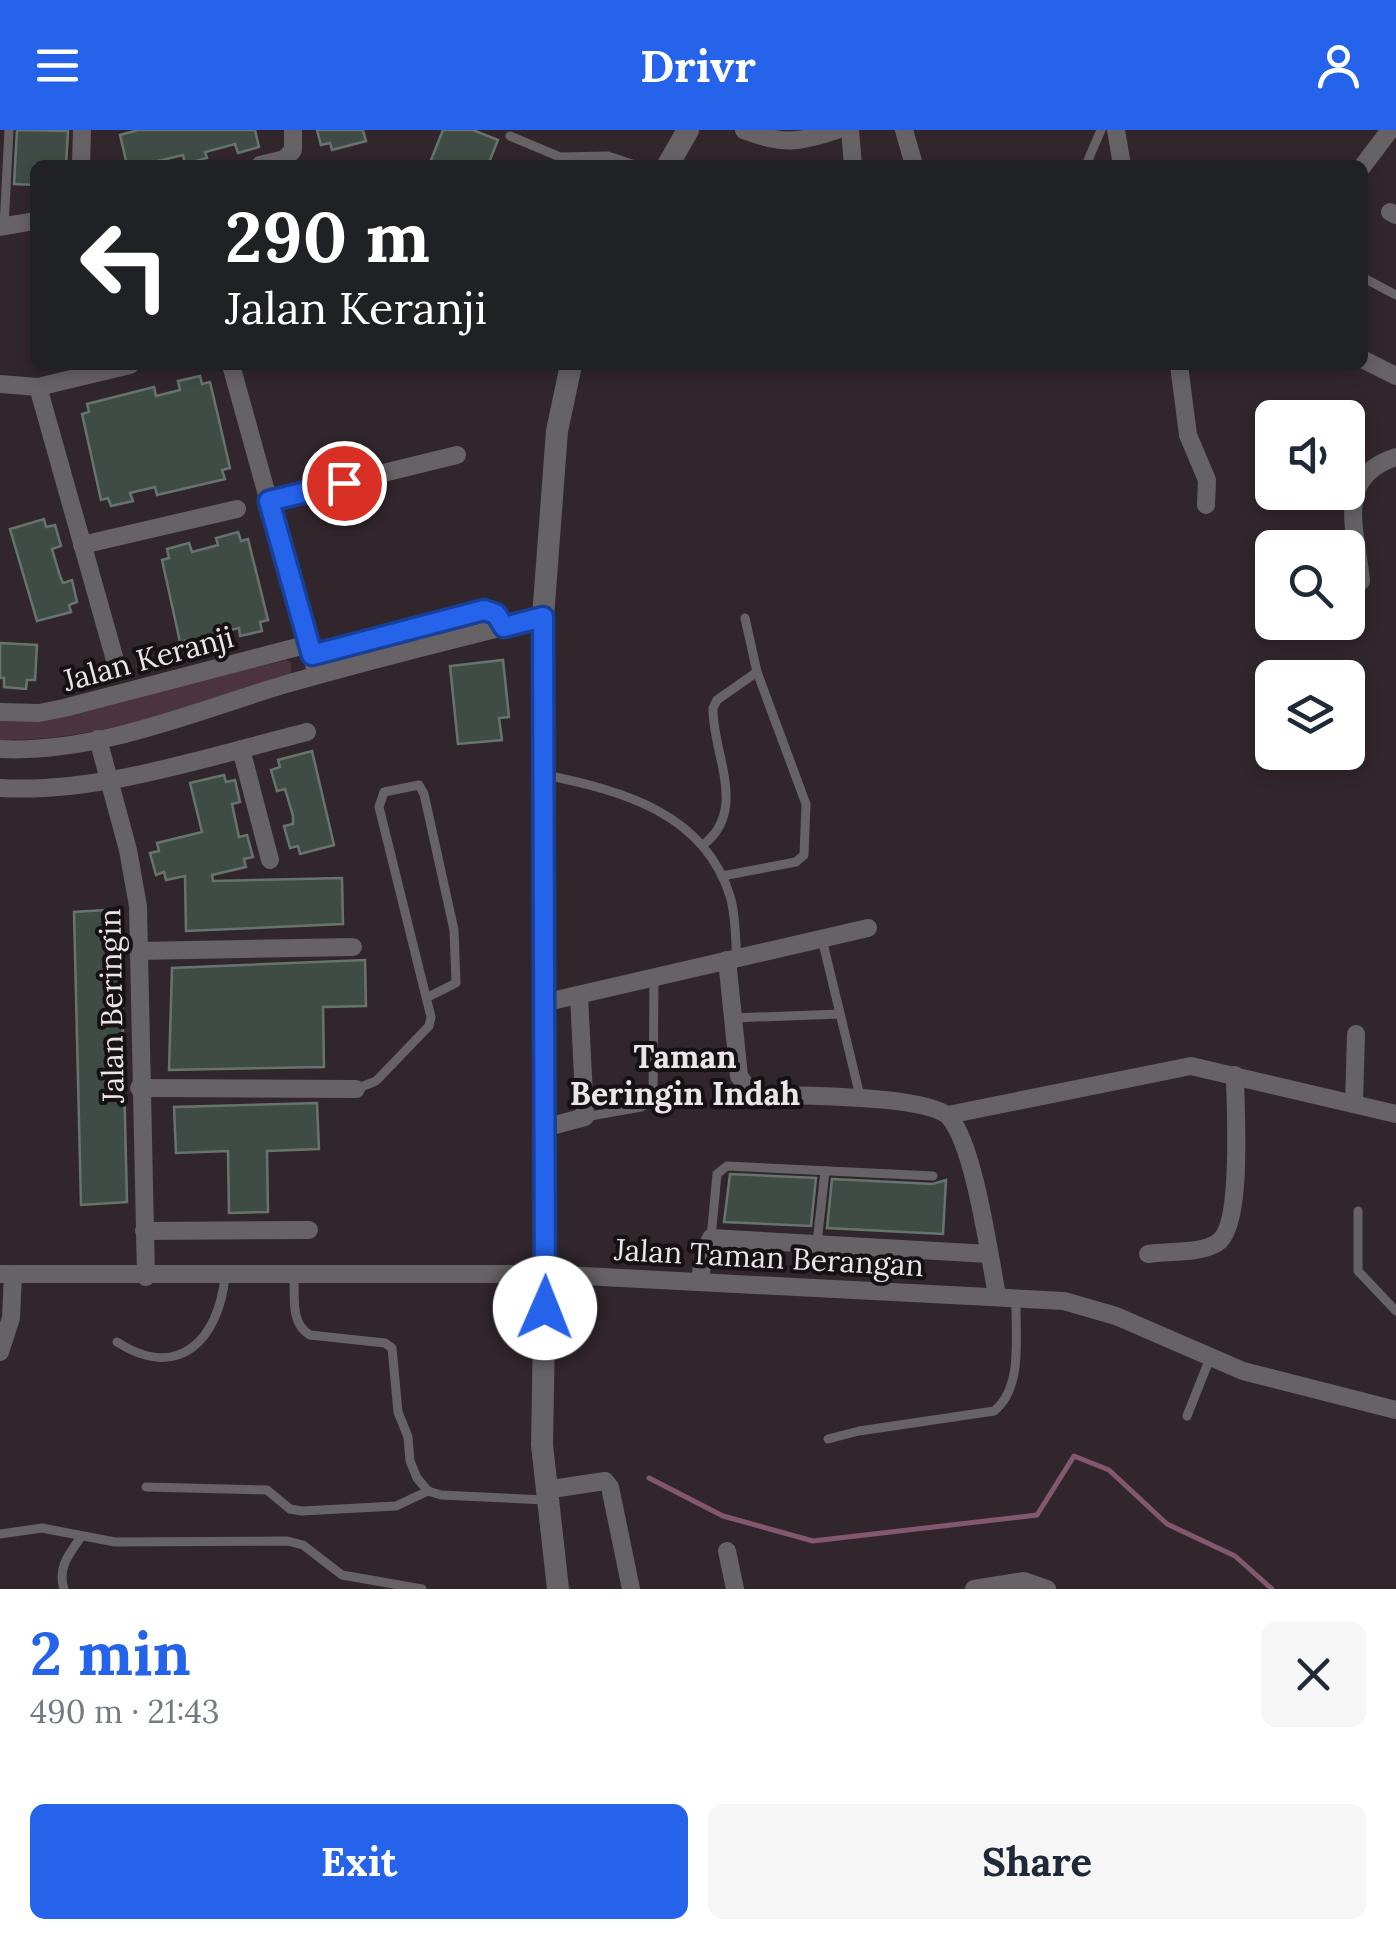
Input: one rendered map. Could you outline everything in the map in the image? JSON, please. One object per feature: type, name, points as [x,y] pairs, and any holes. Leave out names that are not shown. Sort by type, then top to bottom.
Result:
[{"type":"street","points":[[81,160],[82,130]]},
{"type":"street","points":[[281,160],[292,150],[293,130]]},
{"type":"street","points":[[671,160],[688,130]]},
{"type":"street","points":[[744,130],[788,142],[807,141],[837,130]]},
{"type":"street","points":[[850,130],[853,160]]},
{"type":"street","points":[[904,130],[913,160]]},
{"type":"street","points":[[1116,130],[1121,160]]},
{"type":"street","points":[[1368,161],[1392,131]]},
{"type":"street","points":[[2,227],[30,222]]},
{"type":"street","points":[[1368,362],[1396,376]]},
{"type":"street","points":[[0,384],[38,388],[110,370]]},
{"type":"street","points":[[232,370],[317,675]]},
{"type":"street","points":[[558,1589],[542,1444],[546,1274],[543,617],[557,431],[570,370]]},
{"type":"street","points":[[1180,370],[1188,436],[1208,480],[1206,505]]},
{"type":"street","points":[[38,388],[115,660]]},
{"type":"street","points":[[269,501],[457,455]]},
{"type":"street","points":[[1356,530],[1353,496],[1360,478],[1396,457]]},
{"type":"street","points":[[82,546],[238,509]]},
{"type":"street","name":"Jalan Keranji","points":[[0,712],[39,714],[484,610],[496,614],[504,627]]},
{"type":"street","points":[[0,749],[98,740],[317,675],[543,617]]},
{"type":"street","points":[[0,788],[36,790],[108,779],[307,732]]},
{"type":"street","name":"Jalan Beringin","points":[[98,740],[134,880],[146,1276]]},
{"type":"street","points":[[241,748],[270,860]]},
{"type":"street","points":[[543,1003],[868,928]]},
{"type":"street","points":[[138,952],[352,947]]},
{"type":"street","points":[[732,959],[739,1076],[752,1094],[921,1104],[948,1116],[1191,1066],[1396,1114]]},
{"type":"street","points":[[544,1128],[585,1117],[579,995]]},
{"type":"street","points":[[1354,1104],[1356,1034]]},
{"type":"street","points":[[1148,1254],[1208,1247],[1221,1241],[1227,1231],[1236,1176],[1235,1075]]},
{"type":"street","points":[[139,1088],[356,1089]]},
{"type":"street","points":[[948,1116],[965,1148],[989,1254],[1007,1295]]},
{"type":"street","points":[[144,1231],[309,1230]]},
{"type":"street","points":[[700,1282],[702,1256],[711,1238],[989,1254]]},
{"type":"street","points":[[0,1352],[11,1318],[6,1274]]},
{"type":"street","name":"Jalan Taman Berangan","points":[[6,1274],[546,1274],[1007,1295],[1090,1307],[1210,1358],[1286,1384],[1396,1410]]},
{"type":"street","points":[[546,1495],[598,1480],[610,1487],[631,1589]]},
{"type":"street","points":[[727,1551],[735,1589]]},
{"type":"street","points":[[974,1589],[1024,1581],[1046,1589]]},
{"type":"lane","points":[[2,227],[9,130]]},
{"type":"lane","points":[[1088,160],[1101,130]]},
{"type":"lane","points":[[510,136],[560,158],[608,156],[620,160]]},
{"type":"lane","points":[[1368,280],[1396,295]]},
{"type":"lane","points":[[722,876],[778,867],[804,855],[806,804],[756,672],[745,618]]},
{"type":"lane","points":[[703,845],[715,833],[726,810],[726,768],[713,708],[756,672]]},
{"type":"lane","points":[[543,774],[606,787],[655,806],[703,845],[732,900],[732,959]]},
{"type":"lane","points":[[356,1089],[376,1081],[428,1026],[428,997],[379,807],[384,792],[412,784],[419,785],[424,794],[458,954],[456,983],[428,997]]},
{"type":"lane","points":[[822,938],[861,1099]]},
{"type":"lane","points":[[585,1117],[642,1107],[653,1101],[654,978]]},
{"type":"lane","points":[[733,1018],[840,1014]]},
{"type":"lane","points":[[711,1238],[720,1169],[933,1176]]},
{"type":"lane","points":[[816,1245],[824,1171]]},
{"type":"lane","points":[[1358,1211],[1358,1270],[1396,1311]]},
{"type":"lane","points":[[117,1342],[146,1357],[161,1357],[198,1344],[208,1336],[218,1318],[225,1276]]},
{"type":"lane","points":[[294,1276],[296,1320],[302,1330],[385,1342],[392,1348],[398,1412],[408,1438],[410,1461],[417,1478],[428,1490],[441,1495],[546,1495]]},
{"type":"lane","points":[[828,1439],[994,1411],[1006,1401],[1013,1380],[1007,1295]]},
{"type":"lane","points":[[1187,1416],[1210,1358]]},
{"type":"lane","points":[[146,1487],[267,1490],[290,1509],[302,1510],[396,1506],[428,1490]]},
{"type":"lane","points":[[0,1534],[42,1528],[81,1537],[155,1544],[287,1542],[302,1545],[342,1575],[422,1589]]},
{"type":"lane","points":[[64,1589],[61,1573],[65,1560],[81,1537]]},
{"type":"shaded area","points":[[286,660],[291,662],[291,674],[184,709],[74,735],[0,740],[0,717],[42,719]]},
{"type":"building","points":[[17,130],[68,131],[66,160],[30,160],[30,185],[14,184]]},
{"type":"building","points":[[138,130],[255,130],[259,147],[238,153],[235,144],[205,152],[207,158],[200,160],[184,160],[183,155],[162,160],[126,160],[120,135]]},
{"type":"building","points":[[317,130],[363,130],[366,141],[332,150],[330,143],[321,145]]},
{"type":"building","points":[[443,130],[473,130],[498,140],[490,160],[431,160]]},
{"type":"building","points":[[200,376],[202,384],[210,382],[230,468],[222,470],[225,479],[157,495],[155,487],[130,493],[133,501],[111,506],[108,498],[101,500],[82,414],[89,412],[87,404],[154,387],[156,396],[180,390],[178,381]]},
{"type":"building","points":[[44,519],[46,527],[55,525],[61,546],[52,549],[63,583],[72,580],[77,602],[69,605],[71,612],[37,621],[10,529]]},
{"type":"building","points":[[238,532],[241,541],[248,539],[268,620],[260,622],[262,631],[240,636],[239,628],[210,635],[212,644],[190,649],[188,640],[180,642],[162,560],[169,558],[167,549],[189,543],[192,552],[218,545],[216,538]]},
{"type":"building","points":[[0,643],[37,645],[35,680],[27,680],[26,689],[4,687],[4,678],[0,678]]},
{"type":"building","points":[[503,660],[509,717],[499,718],[502,740],[458,744],[450,666]]},
{"type":"building","points":[[312,751],[334,845],[300,854],[298,846],[290,848],[284,826],[293,824],[293,816],[285,789],[277,791],[271,770],[280,767],[278,760]]},
{"type":"building","points":[[224,775],[226,782],[235,780],[240,802],[232,804],[239,837],[247,835],[253,857],[244,859],[246,867],[212,875],[213,881],[342,878],[343,924],[186,931],[185,876],[166,880],[164,872],[156,875],[150,853],[159,851],[157,843],[202,832],[190,783]]},
{"type":"building","points":[[120,909],[127,1202],[81,1205],[74,912]]},
{"type":"building","points":[[365,960],[366,1006],[323,1007],[324,1067],[169,1070],[172,968]]},
{"type":"building","points":[[317,1103],[319,1149],[267,1151],[268,1212],[229,1213],[228,1151],[176,1153],[174,1107]]},
{"type":"building","points":[[730,1174],[816,1178],[811,1226],[724,1222]]},
{"type":"building","points":[[832,1179],[933,1184],[946,1180],[943,1234],[827,1228]]},
{"type":"waterway","points":[[649,1478],[723,1516],[813,1541],[1037,1515],[1074,1456],[1109,1470],[1167,1524],[1235,1556],[1272,1589]]},
{"type":"district","name":"Taman Beringin Indah","points":[[685,1074]]},
{"type":"route","points":[[344,483],[269,501],[312,655],[484,610],[496,614],[504,627],[543,617],[545,1308]]}]
